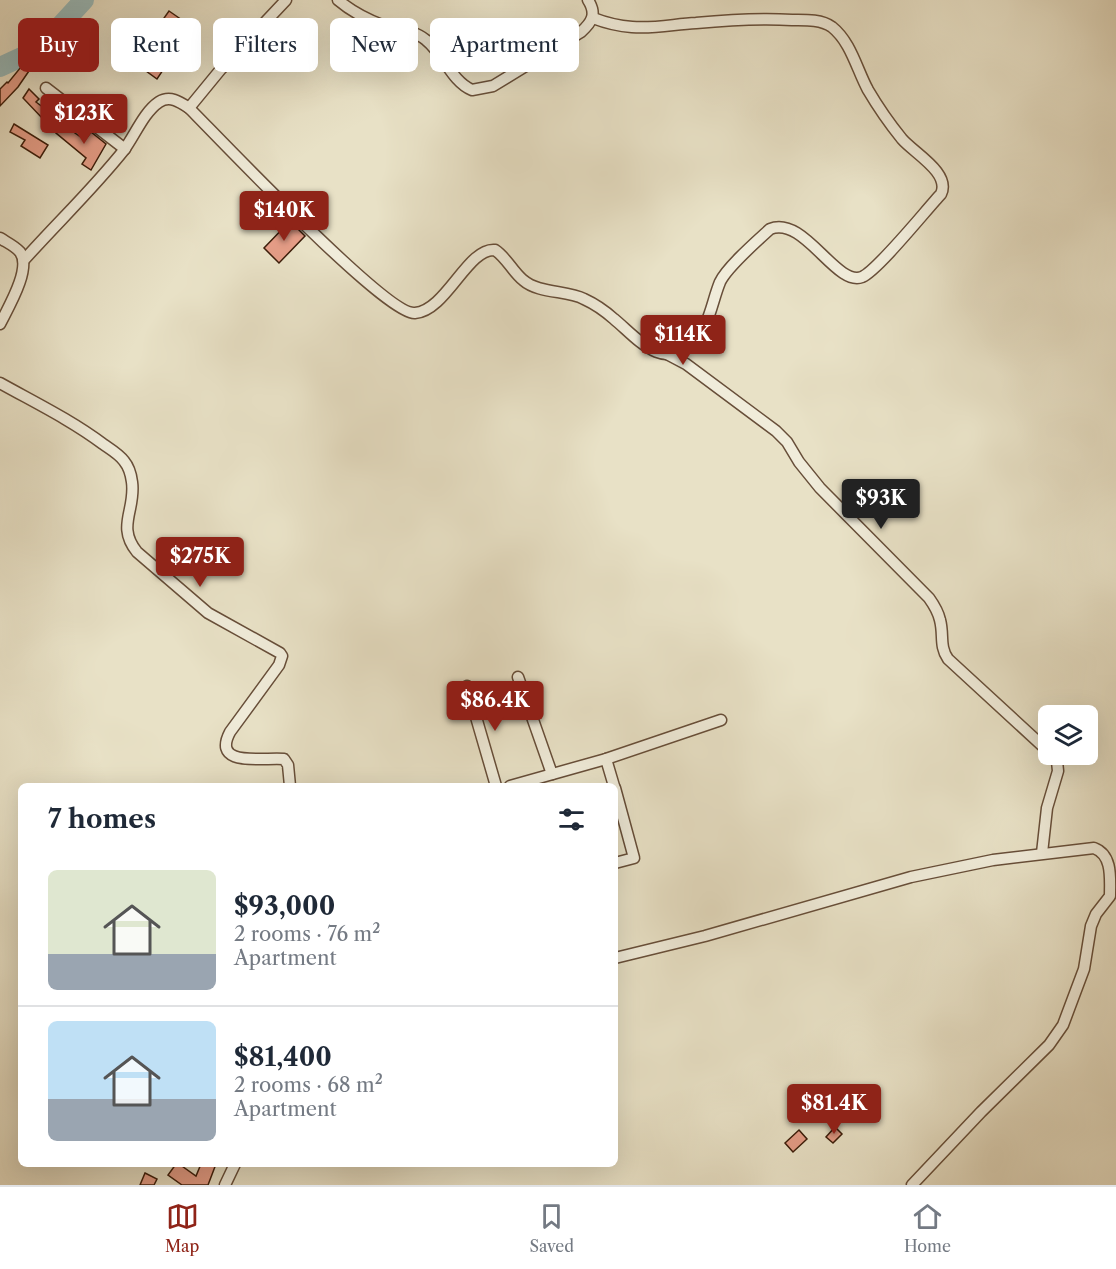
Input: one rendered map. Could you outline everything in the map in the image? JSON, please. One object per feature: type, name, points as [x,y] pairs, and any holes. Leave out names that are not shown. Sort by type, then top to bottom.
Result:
[{"type":"street","points":[[189,108],[221,69],[286,0]]},
{"type":"street","points":[[338,0],[347,8],[366,18],[425,39],[459,82],[472,90],[493,86],[581,32],[589,25],[594,12],[588,0]]},
{"type":"street","points":[[592,18],[608,24],[633,27],[660,27],[740,19],[805,20],[831,26],[848,48],[867,88],[884,115],[905,142],[940,175],[943,182],[941,194],[881,260],[867,274],[859,278],[852,278],[842,272],[797,233],[786,227],[778,226],[770,229],[720,280],[711,315],[690,346],[678,352],[666,354]]},
{"type":"street","points":[[46,88],[125,149]]},
{"type":"street","points":[[0,324],[20,279],[24,260],[125,149],[158,102],[172,99],[189,108],[322,243],[406,312],[420,313],[434,304],[473,261],[485,251],[495,250],[505,258],[524,281],[564,295],[581,297],[598,306],[614,318],[641,345],[686,364],[754,414],[787,442],[819,488],[929,598],[937,610],[942,630],[940,644],[948,659],[1038,742]]},
{"type":"street","points":[[0,238],[19,250],[24,260]]},
{"type":"street","points":[[0,383],[90,435],[123,459],[130,470],[133,496],[126,523],[129,542],[137,552],[208,613],[280,653],[282,656],[279,665],[230,732],[225,742],[225,749],[229,754],[244,759],[284,759],[288,765],[290,783]]},
{"type":"street","points":[[518,678],[552,774]]},
{"type":"street","points":[[466,686],[495,783]]},
{"type":"street","points":[[520,783],[606,759],[721,720]]},
{"type":"street","points":[[606,759],[614,783]]},
{"type":"street","points":[[1042,853],[1047,807],[1058,771],[1057,765]]},
{"type":"street","points":[[618,807],[634,858],[618,862]]},
{"type":"street","points":[[618,957],[705,936],[911,877],[993,860],[1042,853],[1094,848],[1105,854],[1108,863],[1110,896],[1096,914],[1091,926],[1084,969],[1063,1025],[1049,1045],[912,1185]]},
{"type":"street","points":[[225,1185],[234,1167]]},
{"type":"building","points":[[169,11],[179,18],[164,18]]},
{"type":"building","points":[[18,71],[28,72],[0,106],[0,89]]},
{"type":"building","points":[[147,72],[162,72],[157,79]]},
{"type":"building","points":[[29,89],[39,99],[36,102],[48,111],[42,118],[23,98]]},
{"type":"building","points":[[57,106],[65,112],[56,124],[47,117]]},
{"type":"building","points":[[14,124],[48,145],[40,158],[21,146],[25,140],[10,132]]},
{"type":"building","points":[[62,124],[85,140],[91,132],[106,144],[91,170],[82,164],[86,158],[56,133]]},
{"type":"building","points":[[290,221],[305,236],[279,263],[264,248]]},
{"type":"building","points":[[835,1127],[842,1134],[833,1143],[826,1137]]},
{"type":"building","points":[[799,1130],[807,1139],[793,1152],[785,1143]]},
{"type":"building","points":[[174,1167],[183,1167],[196,1176],[200,1167],[215,1167],[208,1185],[182,1185],[168,1175]]},
{"type":"building","points":[[145,1173],[157,1179],[154,1185],[140,1185]]},
{"type":"waterway","points":[[0,67],[39,49],[84,0]]}]
